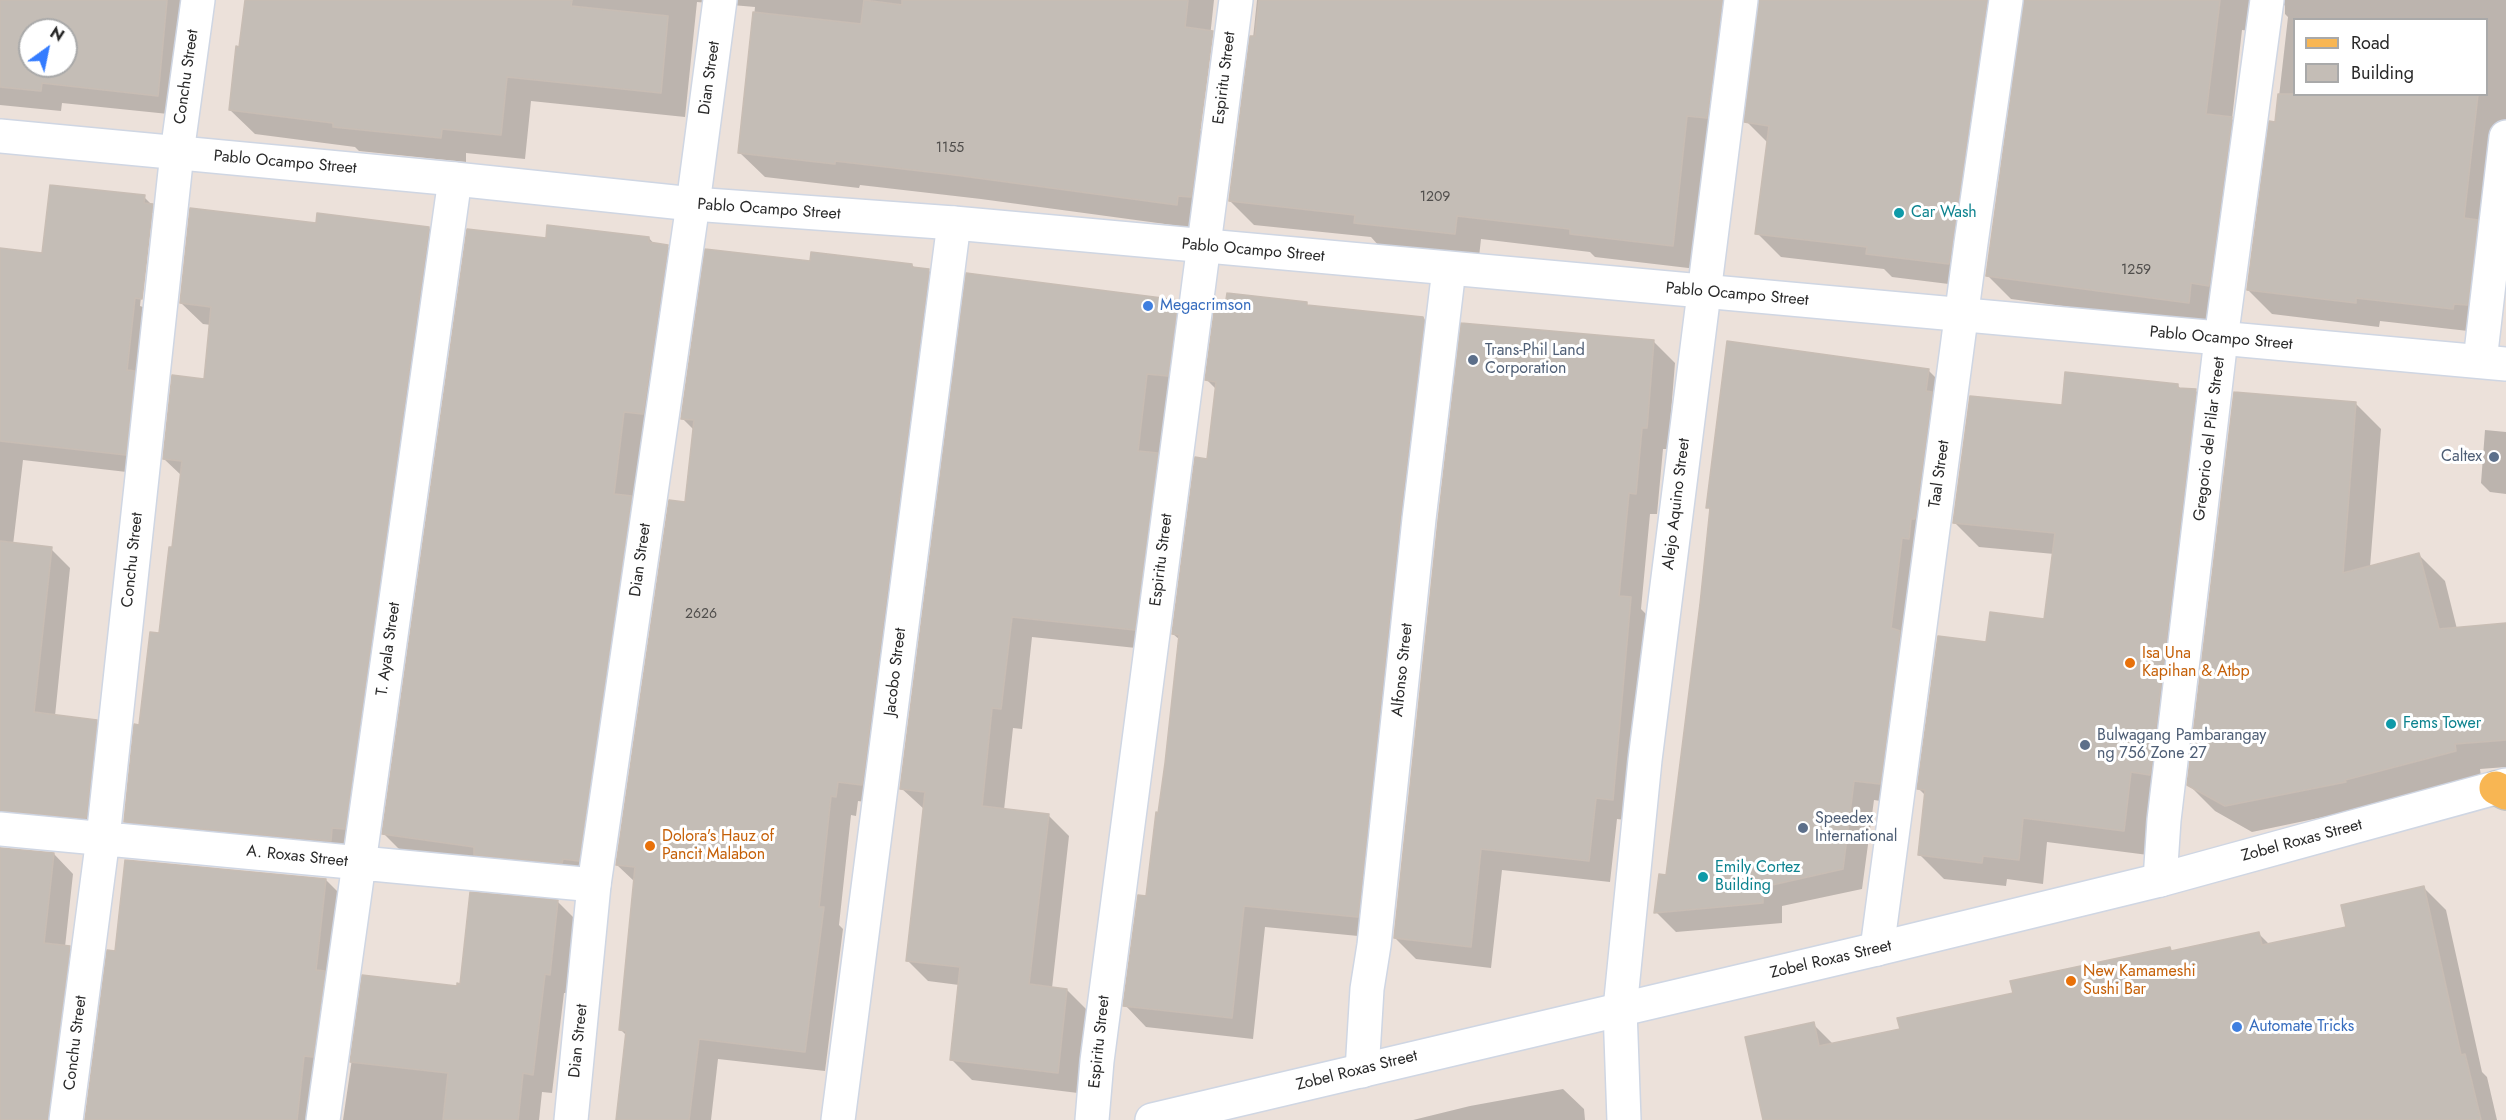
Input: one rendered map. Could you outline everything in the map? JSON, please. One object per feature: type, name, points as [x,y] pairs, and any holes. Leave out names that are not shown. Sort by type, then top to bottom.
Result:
[{"type":"street","name":"Conchu Street","points":[[66,1120],[103,838],[177,153],[198,0]]},
{"type":"street","name":"Dian Street","points":[[571,1120],[594,885],[693,204],[720,0]]},
{"type":"street","name":"Espiritu Street","points":[[1092,1120],[1098,1050],[1236,0]]},
{"type":"street","name":"Alejo Aquino Street","points":[[1624,1120],[1620,1009],[1645,760],[1741,0]]},
{"type":"street","name":"Taal Street","points":[[1877,949],[1961,315],[2006,0]]},
{"type":"street","name":"Gregorio del Pilar Street","points":[[2160,880],[2164,820],[2221,339],[2267,0]]},
{"type":"street","name":"Pablo Ocampo Street","points":[[0,136],[693,204],[954,224],[2493,362]]},
{"type":"street","points":[[2493,362],[2506,137]]},
{"type":"street","name":"T. Ayala Street","points":[[323,1120],[455,179]]},
{"type":"street","name":"Jacobo Street","points":[[838,1120],[954,224]]},
{"type":"street","name":"Alfonso Street","points":[[1362,1071],[1367,989],[1374,945],[1418,531],[1449,269]]},
{"type":"street","name":"Zobel Roxas Street","points":[[1152,1120],[2160,880],[2503,789]]},
{"type":"street","name":"A. Roxas Street","points":[[0,829],[594,885]]},
{"type":"building","points":[[0,0],[167,0],[158,96],[42,83],[41,91],[0,87]]},
{"type":"building","points":[[245,0],[572,0],[571,6],[668,16],[661,93],[507,77],[501,135],[442,129],[441,138],[333,127],[333,123],[229,110],[236,46],[239,47]]},
{"type":"building","points":[[864,0],[902,5],[902,0],[1188,0],[1185,27],[1213,31],[1191,197],[1178,196],[1177,205],[955,175],[835,161],[835,164],[738,153],[753,12],[861,24]]},
{"type":"building","points":[[1259,0],[1722,0],[1707,118],[1687,116],[1673,246],[1570,234],[1570,229],[1457,216],[1455,234],[1354,223],[1355,215],[1229,201],[1250,36],[1255,36]]},
{"type":"building","points":[[1759,0],[1987,0],[1949,264],[1866,254],[1867,247],[1755,234],[1769,126],[1744,122]]},
{"type":"building","points":[[2024,0],[2220,0],[2206,114],[2232,117],[2209,286],[2191,283],[2189,303],[1986,276]]},
{"type":"building","points":[[2278,94],[2293,94],[2293,96],[2478,96],[2464,218],[2478,220],[2468,305],[2454,304],[2453,309],[2356,298],[2356,303],[2247,290],[2269,121],[2275,122]]},
{"type":"building","points":[[50,185],[145,195],[144,203],[153,204],[142,299],[135,298],[127,370],[135,371],[126,455],[0,441],[0,248],[42,253]]},
{"type":"building","points":[[190,208],[316,223],[317,213],[429,227],[345,829],[332,828],[331,841],[124,822],[134,724],[139,725],[150,632],[159,633],[182,461],[163,459],[172,375],[204,379],[211,307],[180,303]]},
{"type":"building","points":[[547,225],[649,237],[649,242],[668,245],[643,414],[624,412],[614,494],[632,496],[579,861],[563,859],[562,863],[474,855],[474,847],[382,834],[467,229],[546,238]]},
{"type":"building","points":[[705,249],[810,261],[811,252],[912,264],[912,267],[929,269],[862,785],[838,782],[836,797],[831,796],[819,907],[824,907],[805,1052],[699,1039],[689,1120],[616,1120],[626,1031],[619,1030],[635,867],[616,865],[669,500],[685,502],[694,420],[681,419]]},
{"type":"building","points":[[966,273],[1178,300],[1168,376],[1147,374],[1138,451],[1158,453],[1135,630],[1012,617],[1001,709],[992,708],[982,806],[1049,814],[1029,984],[1067,989],[1058,1073],[950,1060],[960,967],[906,961],[925,792],[900,789]]},
{"type":"building","points":[[1227,293],[1307,302],[1307,305],[1423,317],[1424,320],[1400,517],[1358,917],[1244,906],[1232,1018],[1123,1006],[1138,895],[1146,896],[1156,812],[1158,813],[1165,763],[1179,635],[1172,634],[1195,457],[1207,459],[1216,382],[1205,380],[1215,305],[1225,306]]},
{"type":"building","points":[[1461,323],[1654,340],[1647,428],[1642,428],[1636,494],[1629,493],[1619,596],[1631,597],[1613,800],[1596,798],[1589,861],[1481,849],[1471,947],[1394,938]]},
{"type":"building","points":[[1727,341],[1929,369],[1926,391],[1932,392],[1915,519],[1911,519],[1909,539],[1902,538],[1891,628],[1900,631],[1880,784],[1854,781],[1843,869],[1763,887],[1763,903],[1654,913],[1659,874],[1666,875],[1700,604],[1710,508],[1706,508]]},
{"type":"building","points":[[2065,372],[2178,384],[2178,388],[2196,389],[2150,775],[2131,772],[2124,831],[2023,818],[2019,860],[1983,856],[1982,863],[1918,855],[1925,790],[1917,789],[1938,636],[1986,642],[1990,612],[2044,619],[2055,533],[1953,523],[1970,396],[2062,405]]},
{"type":"building","points":[[2234,392],[2356,402],[2343,573],[2419,553],[2439,629],[2506,623],[2506,740],[2455,744],[2456,751],[2345,780],[2346,782],[2225,806],[2187,785]]},
{"type":"building","points":[[0,541],[52,547],[34,712],[97,720],[86,818],[0,811]]},
{"type":"building","points":[[0,848],[54,853],[44,943],[70,946],[48,1120],[0,1120]]},
{"type":"building","points":[[125,860],[326,879],[316,970],[325,971],[313,1057],[304,1056],[297,1120],[85,1120],[107,950],[115,951]]},
{"type":"building","points":[[2424,886],[2461,1055],[2465,1054],[2481,1120],[1763,1120],[1745,1037],[1814,1022],[1819,1046],[1900,1029],[1897,1018],[2013,993],[2010,981],[2170,947],[2171,951],[2259,932],[2262,945],[2346,927],[2341,905]]},
{"type":"building","points":[[470,892],[558,900],[550,975],[545,974],[533,1075],[523,1073],[518,1120],[443,1120],[448,1073],[350,1062],[362,975],[457,986],[457,983],[460,984]]},
{"type":"place","name":"Car Wash","points":[[1899,213]]},
{"type":"place","name":"Megacrimson","points":[[1148,306]]},
{"type":"place","name":"Trans-Phil Land Corporation","points":[[1473,360]]},
{"type":"place","name":"Caltex","points":[[2494,457]]},
{"type":"place","name":"Isa Una Kapihan & Atbp","points":[[2130,663]]},
{"type":"place","name":"Fems Tower","points":[[2391,724]]},
{"type":"place","name":"Bulwagang Pambarangay ng 756 Zone 27","points":[[2085,745]]},
{"type":"place","name":"Speedex International","points":[[1803,828]]},
{"type":"place","name":"Dolora's Hauz of Pancit Malabon","points":[[650,846]]},
{"type":"place","name":"Emily Cortez Building","points":[[1703,877]]},
{"type":"place","name":"New Kamameshi Sushi Bar","points":[[2071,981]]},
{"type":"place","name":"Automate Tricks","points":[[2237,1027]]}]
